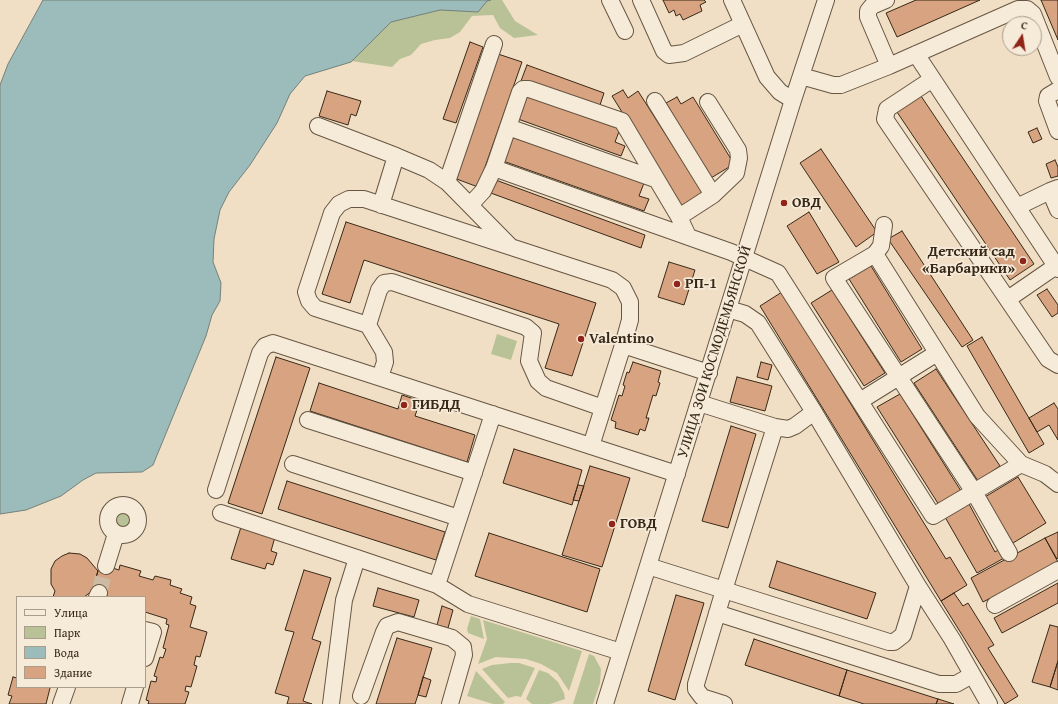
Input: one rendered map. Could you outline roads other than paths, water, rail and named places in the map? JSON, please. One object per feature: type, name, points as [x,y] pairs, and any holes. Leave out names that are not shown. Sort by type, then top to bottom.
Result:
[{"type":"street","points":[[610,0],[625,31]]},
{"type":"street","points":[[641,0],[664,51],[669,55],[684,53],[743,24]]},
{"type":"street","points":[[732,0],[767,76],[780,92],[793,100]]},
{"type":"street","name":"УЛИЦА ЗОИ КОСМОДЕМЬЯНСКОЙ","points":[[605,704],[700,403],[793,100],[826,0]]},
{"type":"street","points":[[886,0],[872,6],[868,11],[868,17],[889,66]]},
{"type":"street","points":[[801,76],[841,85],[889,66],[1018,9],[1027,10],[1033,14],[1058,77]]},
{"type":"street","points":[[447,182],[494,44]]},
{"type":"street","points":[[916,54],[931,80],[1057,268],[1008,299]]},
{"type":"street","points":[[931,80],[886,109],[884,118],[1048,359],[1058,365]]},
{"type":"street","points":[[470,204],[483,191],[494,168],[520,92],[523,89],[529,89],[622,121],[679,217],[688,236]]},
{"type":"street","points":[[1058,90],[1048,96],[1047,101],[1058,131]]},
{"type":"street","points":[[656,101],[713,196]]},
{"type":"street","points":[[679,217],[713,196],[736,173],[739,158],[738,150],[708,102]]},
{"type":"street","points":[[318,126],[430,170],[447,182],[510,246]]},
{"type":"street","points":[[508,127],[655,178]]},
{"type":"street","points":[[381,205],[396,156]]},
{"type":"street","points":[[494,168],[688,236],[744,257],[778,273],[933,516],[1022,464]]},
{"type":"street","points":[[1017,207],[1054,190],[1058,210]]},
{"type":"street","points":[[380,377],[385,362],[384,352],[368,325],[315,308],[309,301],[306,292],[332,213],[339,204],[349,199],[364,199],[510,246],[612,280],[622,288],[630,302],[631,312],[623,345],[591,446]]},
{"type":"street","points":[[884,225],[881,246],[875,254],[834,278],[974,492],[1009,553]]},
{"type":"street","points":[[875,254],[977,416],[1022,464],[1045,474],[1058,484]]},
{"type":"street","points":[[368,325],[379,290],[384,283],[392,282],[526,327],[533,333],[529,361],[538,381],[546,388],[603,408]]},
{"type":"street","points":[[728,309],[745,314],[758,324],[814,412],[918,586],[952,638],[989,704]]},
{"type":"street","points":[[216,490],[260,352],[265,346],[273,343],[677,474]]},
{"type":"street","points":[[623,345],[709,373]]},
{"type":"street","points":[[860,401],[936,352]]},
{"type":"street","points":[[700,403],[775,427],[788,428],[795,426],[814,412]]},
{"type":"street","points":[[437,585],[493,414]]},
{"type":"street","points":[[308,420],[474,473]]},
{"type":"street","points":[[724,704],[702,697],[696,689],[696,684],[775,427]]},
{"type":"street","points":[[293,464],[459,518]]},
{"type":"street","points":[[221,513],[437,585],[468,604],[621,652]]},
{"type":"street","points":[[106,566],[116,534]]},
{"type":"street","points":[[331,704],[344,600],[357,558]]},
{"type":"street","points":[[648,566],[889,642],[894,642],[903,635],[918,586]]},
{"type":"street","points":[[995,605],[1058,570]]},
{"type":"street","points":[[717,613],[939,684],[956,684],[972,674]]},
{"type":"street","points":[[361,696],[387,626],[398,622],[452,638],[463,647],[464,655],[450,704]]},
{"type":"street","points":[[146,630],[153,632],[146,655]]},
{"type":"street","points":[[61,704],[67,688]]},
{"type":"street","points":[[130,704],[135,688]]},
{"type":"water","points":[[43,0],[491,0],[487,1],[478,12],[440,10],[391,22],[351,62],[305,76],[290,94],[277,123],[250,165],[229,192],[220,210],[214,239],[213,262],[221,283],[220,301],[212,315],[206,336],[153,465],[142,472],[96,473],[83,480],[61,496],[26,510],[0,514],[0,85],[8,64]]},
{"type":"tunnel","points":[[99,593],[106,566]]},
{"type":"place","name":"ОВД","points":[[784,203]]},
{"type":"place","name":"Детский сад «Барбарики»","points":[[1023,261]]},
{"type":"place","name":"РП-1","points":[[677,284]]},
{"type":"place","name":"Valentino","points":[[581,339]]},
{"type":"place","name":"ГИБДД","points":[[404,405]]},
{"type":"place","name":"ГОВД","points":[[612,524]]}]
